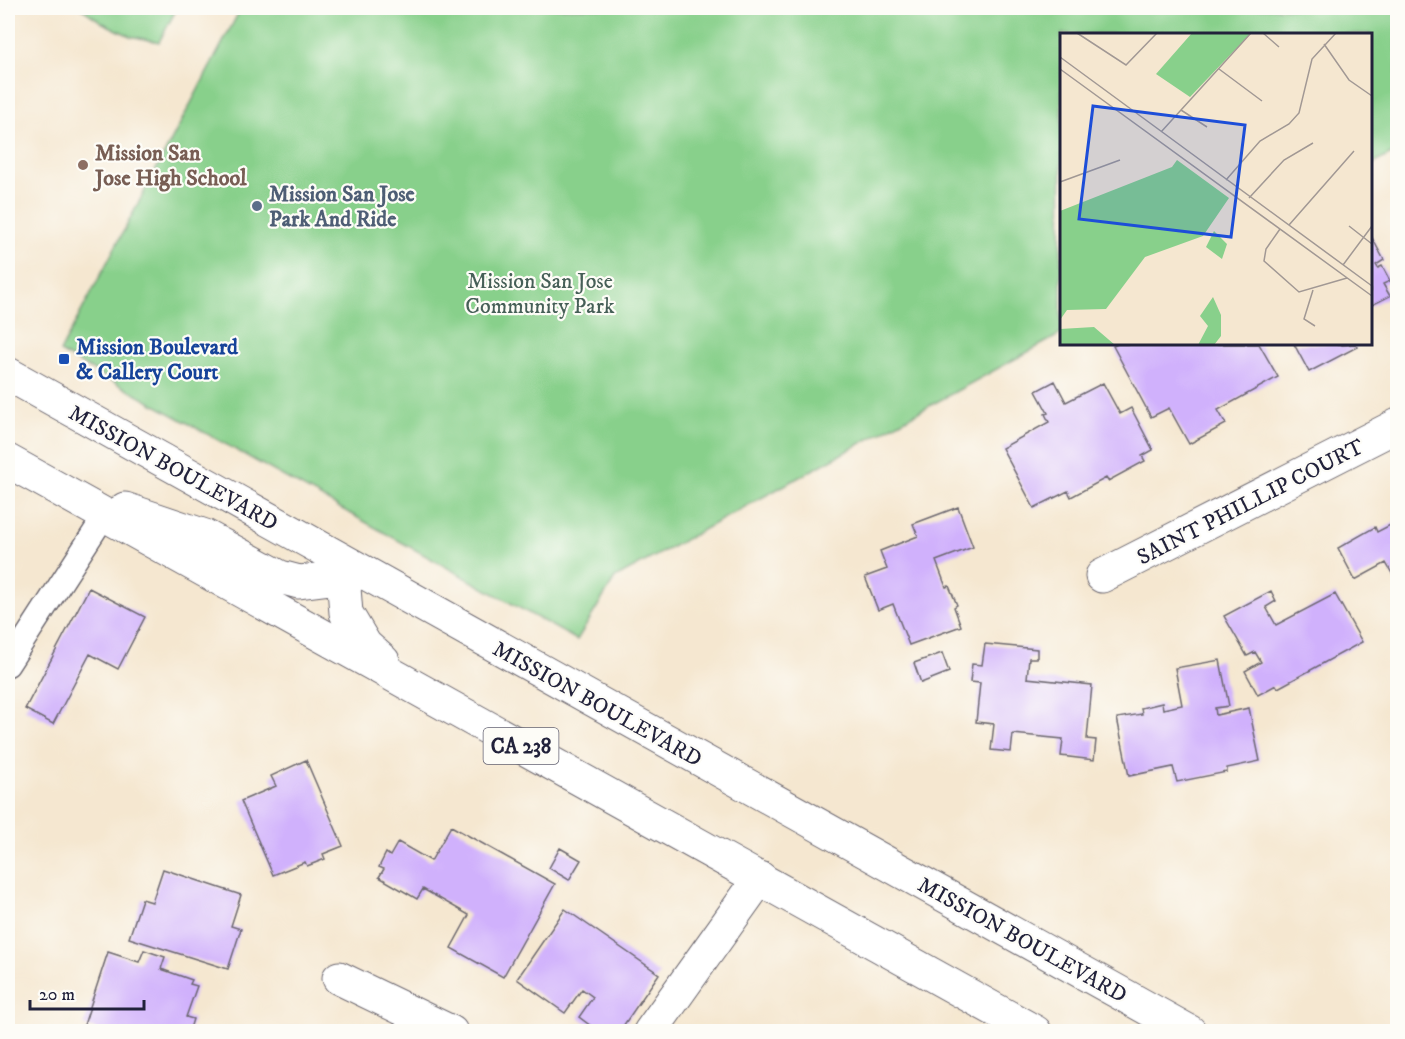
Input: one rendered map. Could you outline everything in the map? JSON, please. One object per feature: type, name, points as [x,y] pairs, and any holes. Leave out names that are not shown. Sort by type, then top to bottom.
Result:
[{"type":"main road","name":"MISSION BOULEVARD","points":[[8,374],[1190,1032]]},
{"type":"main road","name":"SAINT PHILLIP COURT","points":[[1102,576],[1398,425]]},
{"type":"main road","name":"CA 238","points":[[8,460],[1035,1032]]},
{"type":"main road","points":[[44,481],[205,536],[280,577],[299,582],[331,578],[353,567]]},
{"type":"main road","points":[[353,567],[344,588],[346,613],[365,645],[409,684]]},
{"type":"main road","points":[[650,1032],[760,878]]},
{"type":"main road","points":[[339,978],[451,1032]]},
{"type":"lane","points":[[8,665],[105,515]]},
{"type":"green space","points":[[81,8],[177,8],[159,42],[130,36],[103,23]]},
{"type":"green space","name":"Mission San Jose Community Park","points":[[241,8],[1397,8],[1397,151],[1372,164],[1372,33],[1060,33],[1060,335],[615,578],[577,640],[60,352]]},
{"type":"building","points":[[1372,238],[1384,260],[1376,265],[1378,268],[1382,266],[1390,281],[1383,284],[1390,296],[1372,305]]},
{"type":"building","points":[[1260,345],[1278,377],[1218,410],[1226,424],[1189,444],[1169,408],[1151,417],[1113,346]]},
{"type":"building","points":[[1295,345],[1356,345],[1357,347],[1309,372]]},
{"type":"building","points":[[1055,381],[1066,402],[1103,383],[1120,414],[1131,408],[1153,450],[1142,456],[1145,461],[1108,481],[1106,478],[1071,497],[1068,491],[1034,508],[1002,448],[1049,422],[1045,414],[1048,413],[1036,391]]},
{"type":"building","points":[[958,507],[973,547],[936,561],[946,587],[949,586],[957,605],[954,607],[961,626],[909,645],[893,604],[878,610],[865,577],[887,569],[880,551],[918,536],[913,524]]},
{"type":"building","points":[[1398,521],[1398,584],[1386,563],[1355,580],[1338,548],[1375,527],[1377,532]]},
{"type":"building","points":[[89,588],[145,617],[118,669],[90,654],[53,724],[25,709]]},
{"type":"building","points":[[1271,591],[1276,601],[1266,607],[1276,625],[1335,594],[1362,642],[1278,688],[1276,685],[1258,695],[1245,671],[1261,662],[1255,652],[1247,656],[1224,616]]},
{"type":"building","points":[[985,644],[1037,649],[1037,658],[1029,658],[1027,678],[1092,685],[1087,739],[1096,740],[1094,760],[1061,756],[1063,739],[1013,734],[1011,752],[991,750],[994,724],[976,722],[980,683],[970,682],[972,664],[982,665]]},
{"type":"building","points":[[942,653],[949,672],[921,683],[914,663]]},
{"type":"building","points":[[1220,660],[1229,706],[1215,708],[1216,715],[1249,708],[1260,761],[1227,768],[1227,772],[1177,782],[1173,767],[1129,776],[1117,718],[1142,714],[1141,708],[1162,703],[1163,709],[1182,705],[1175,668]]},
{"type":"building","points":[[306,760],[343,846],[323,854],[325,859],[307,866],[305,862],[273,875],[241,801],[276,786],[271,776]]},
{"type":"building","points":[[451,826],[555,884],[503,977],[451,948],[469,915],[423,889],[417,899],[379,877],[384,869],[379,867],[386,853],[390,856],[398,842],[431,861]]},
{"type":"building","points":[[560,848],[581,860],[569,880],[549,868]]},
{"type":"building","points":[[163,869],[241,895],[231,926],[241,929],[228,969],[129,938],[142,899],[152,902]]},
{"type":"building","points":[[565,909],[659,974],[619,1032],[599,1032],[579,1017],[593,997],[582,989],[565,1013],[517,979]]},
{"type":"building","points":[[144,950],[165,957],[161,969],[192,980],[190,984],[197,986],[186,1017],[193,1019],[189,1032],[104,1032],[84,1025],[108,952],[139,962]]},
{"type":"place","name":"Mission San Jose High School","points":[[83,165]]},
{"type":"place","name":"Mission San Jose Park And Ride","points":[[257,206]]},
{"type":"place","name":"Mission Boulevard & Callery Court","points":[[64,359]]}]
